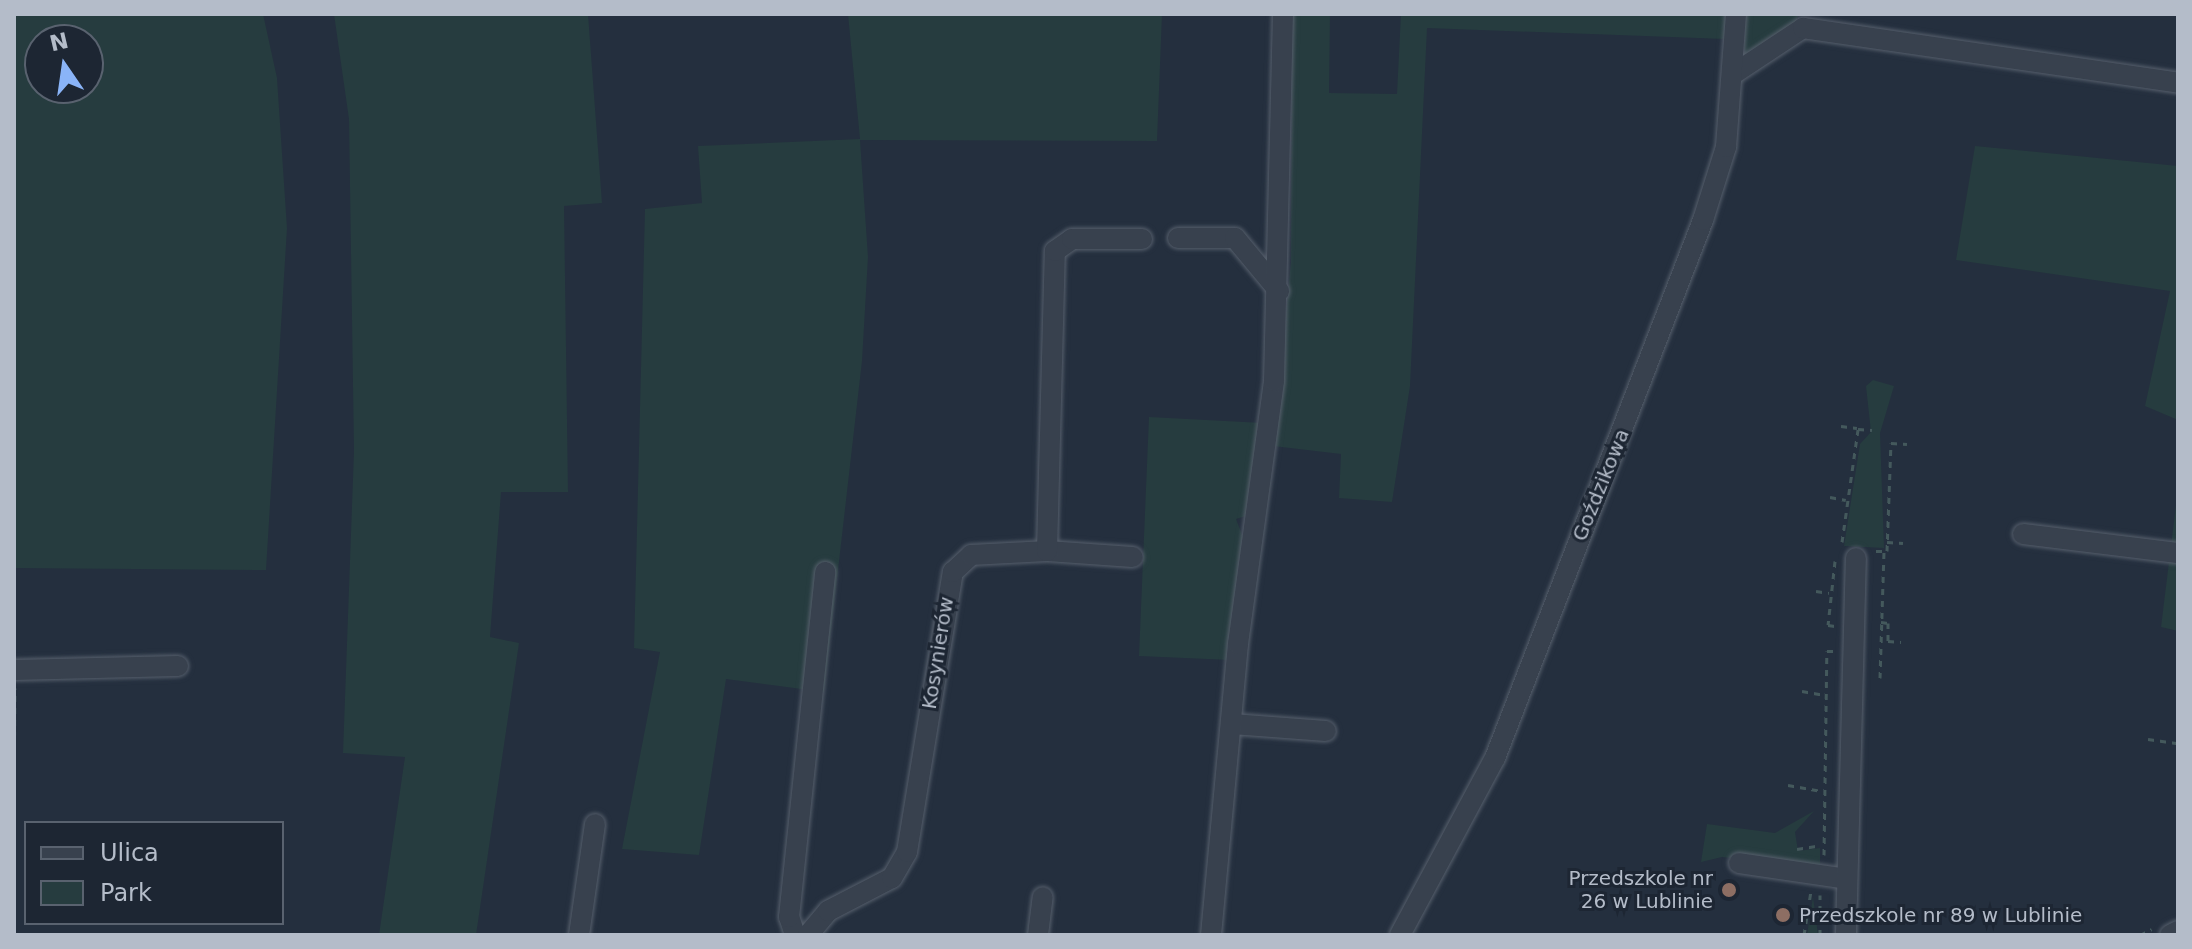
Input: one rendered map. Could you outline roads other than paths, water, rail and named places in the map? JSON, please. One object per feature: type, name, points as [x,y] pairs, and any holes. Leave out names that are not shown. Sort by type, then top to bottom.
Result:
[{"type":"street","points":[[1211,935],[1279,291],[1283,14]]},
{"type":"street","name":"Goździkowa","points":[[1400,935],[1495,758],[1643,383],[1723,163],[1735,73],[1736,14]]},
{"type":"street","points":[[1735,73],[1803,28],[2178,83]]},
{"type":"street","points":[[1178,238],[1235,238],[1279,291]]},
{"type":"street","points":[[1047,551],[1055,251],[1072,239],[1142,239]]},
{"type":"street","points":[[2023,534],[2178,553]]},
{"type":"street","name":"Kosynierów","points":[[808,935],[828,911],[892,878],[902,865],[953,572],[971,555],[1047,551],[1133,557]]},
{"type":"street","points":[[1846,935],[1855,552]]},
{"type":"street","points":[[795,935],[789,917],[825,572]]},
{"type":"street","points":[[14,673],[178,666]]},
{"type":"street","points":[[1232,724],[1326,731]]},
{"type":"street","points":[[579,935],[595,824]]},
{"type":"street","points":[[1739,863],[1847,884]]},
{"type":"street","points":[[1038,935],[1043,897]]},
{"type":"street","points":[[2170,935],[2178,931]]},
{"type":"place","name":"Przedszkole nr 26 w Lublinie","points":[[1729,890]]},
{"type":"place","name":"Przedszkole nr 89 w Lublinie","points":[[1783,915]]}]
